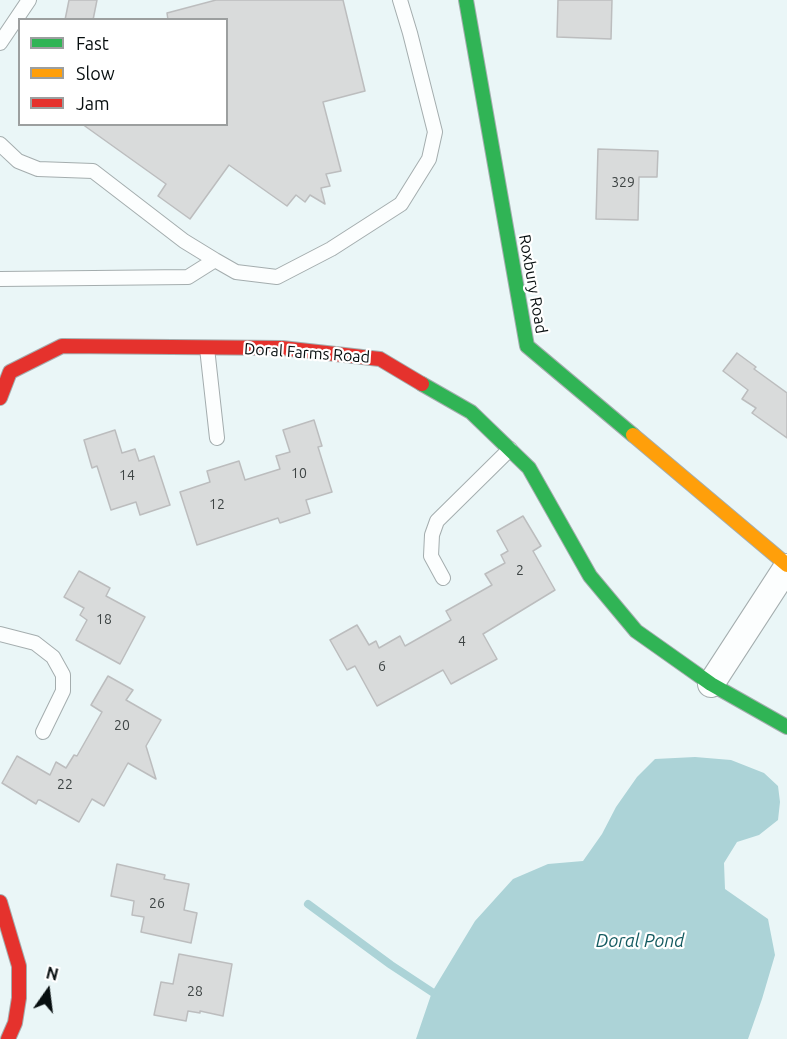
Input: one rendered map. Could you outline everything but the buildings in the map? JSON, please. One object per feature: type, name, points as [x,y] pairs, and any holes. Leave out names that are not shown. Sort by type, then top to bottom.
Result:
[{"type":"street","name":"Roxbury Road","points":[[466,0],[527,346],[787,566]]},
{"type":"street","name":"Doral Farms Road","points":[[0,398],[10,372],[62,346],[282,348],[380,359],[471,412],[529,468],[590,576],[636,631],[711,684],[787,727]]},
{"type":"street","points":[[711,684],[787,566]]},
{"type":"street","points":[[0,902],[19,966],[15,1023],[8,1039]]},
{"type":"lane","points":[[0,43],[29,0]]},
{"type":"lane","points":[[0,144],[18,161],[38,169],[93,171],[184,240],[215,260],[236,272],[277,277],[332,249],[401,204],[429,159],[435,132],[400,0]]},
{"type":"lane","points":[[0,279],[188,277],[215,260]]},
{"type":"lane","points":[[207,348],[216,438]]},
{"type":"lane","points":[[443,578],[431,556],[432,535],[437,521],[510,449]]},
{"type":"lane","points":[[0,633],[35,643],[53,657],[63,675],[63,691],[43,732]]},
{"type":"water","name":"Doral Pond","points":[[695,757],[731,760],[764,773],[778,786],[780,802],[778,820],[759,835],[737,842],[724,863],[725,889],[768,919],[775,955],[748,1039],[416,1039],[432,992],[475,921],[513,879],[548,864],[583,861],[637,777],[655,759]]},
{"type":"waterway","points":[[308,904],[432,992]]},
{"type":"traffic: fast","points":[[466,0],[527,346],[633,435]]},
{"type":"traffic: fast","points":[[422,384],[471,412],[529,468],[590,576],[636,631],[711,684],[787,727]]},
{"type":"traffic: slow","points":[[633,435],[787,565]]},
{"type":"traffic: jam","points":[[0,398],[10,372],[62,346],[282,348],[380,359],[422,384]]},
{"type":"traffic: jam","points":[[0,902],[19,966],[19,998],[15,1023],[8,1039]]}]
